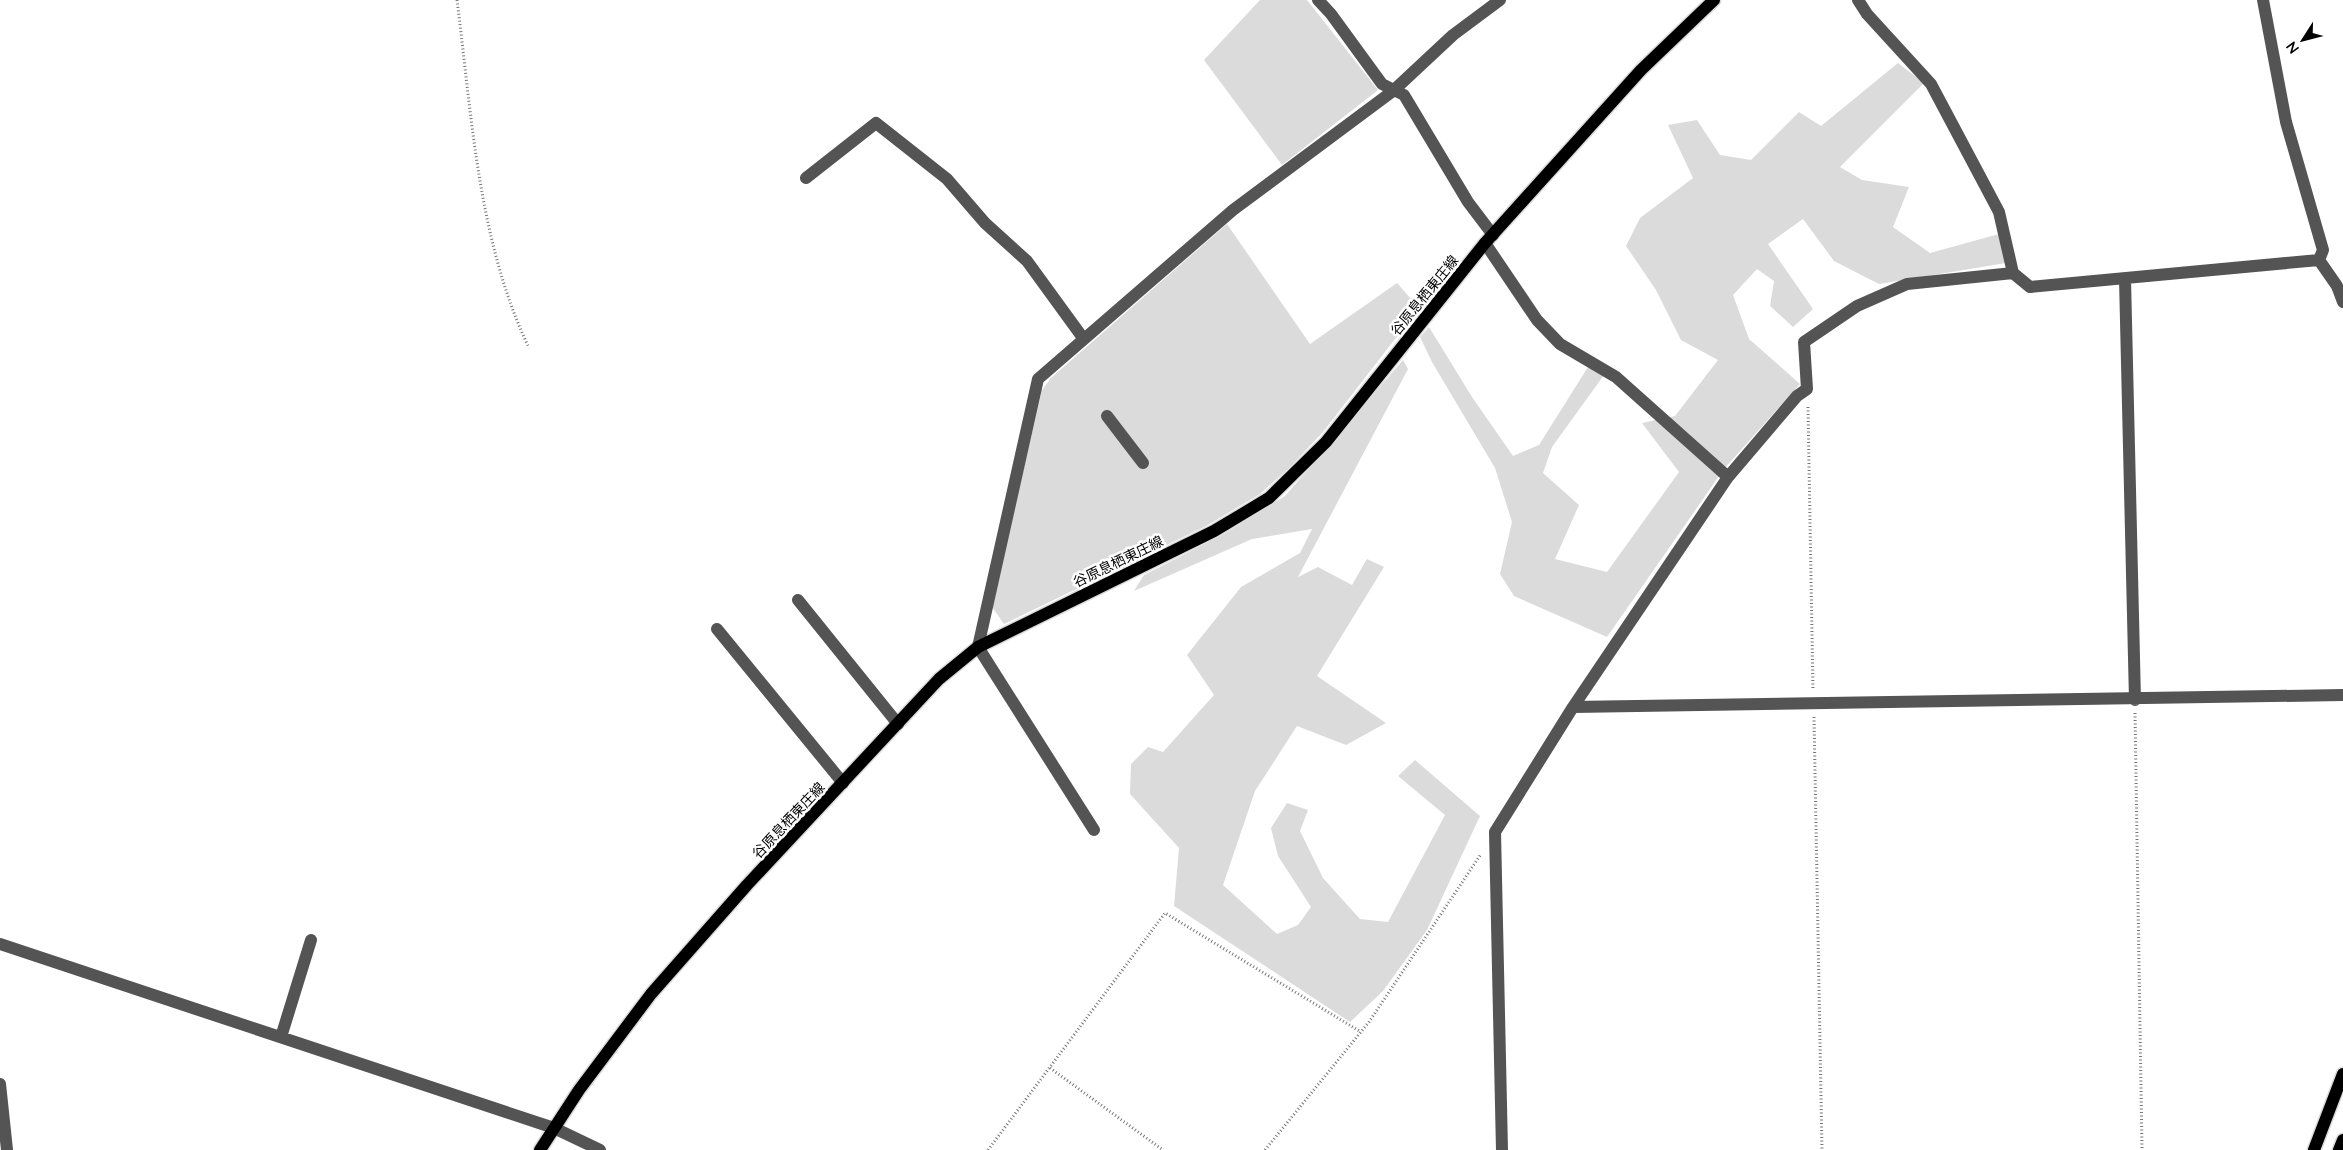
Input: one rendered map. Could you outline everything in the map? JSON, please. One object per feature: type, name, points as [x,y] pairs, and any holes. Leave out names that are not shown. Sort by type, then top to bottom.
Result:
[{"type":"main road","name":"谷原息栖東庄線","points":[[540,1150],[579,1090],[651,994],[748,885],[939,679],[978,647],[1214,531],[1269,498],[1326,442],[1489,239],[1641,70],[1714,0]]},
{"type":"main road","points":[[2314,1150],[2343,1074]]},
{"type":"main road","points":[[2339,1150],[2343,1140]]},
{"type":"street","points":[[1318,0],[1382,84],[1404,95],[1537,320],[1560,344],[1616,377],[1728,477]]},
{"type":"street","points":[[1094,830],[978,647],[1038,379],[1083,338],[1233,210],[1393,91],[1453,35],[1500,0]]},
{"type":"street","points":[[1858,0],[1867,14],[1931,84],[1999,212],[2013,273],[2030,287],[2319,260]]},
{"type":"street","points":[[2263,0],[2286,122],[2323,250],[2319,260]]},
{"type":"street","points":[[806,178],[876,122],[947,180],[985,223],[1027,261],[1083,338]]},
{"type":"street","points":[[2319,260],[2337,286],[2343,302]]},
{"type":"street","points":[[1502,1150],[1496,832],[1573,707],[1728,477],[1797,396],[1807,389],[1804,342],[1857,306],[1907,284],[2013,273]]},
{"type":"street","points":[[2125,279],[2135,700]]},
{"type":"street","points":[[1107,416],[1143,463]]},
{"type":"street","points":[[798,600],[898,724]]},
{"type":"street","points":[[717,629],[843,783]]},
{"type":"street","points":[[1573,707],[2135,700],[2343,695]]},
{"type":"street","points":[[281,1037],[311,940]]},
{"type":"street","points":[[0,944],[554,1128],[600,1150]]},
{"type":"street","points":[[0,1084],[7,1150]]},
{"type":"path","points":[[457,0],[481,190],[512,313],[529,348]]},
{"type":"path","points":[[1807,389],[1822,1150]]},
{"type":"path","points":[[2135,700],[2142,1150]]},
{"type":"path","points":[[1265,1150],[1361,1032],[1496,832]]},
{"type":"path","points":[[988,1150],[1165,913],[1361,1032]]},
{"type":"path","points":[[1050,1068],[1164,1150]]},
{"type":"shaded area","points":[[1260,0],[1307,0],[1378,90],[1282,165],[1204,60]]},
{"type":"shaded area","points":[[1898,63],[1924,83],[1840,167],[1862,180],[1909,187],[1893,227],[1930,253],[1999,234],[2006,263],[1879,284],[1834,261],[1803,219],[1768,244],[1813,309],[1793,327],[1770,306],[1774,281],[1757,269],[1733,295],[1749,339],[1800,384],[1724,469],[1607,637],[1514,596],[1500,574],[1512,522],[1495,468],[1432,362],[1420,337],[1429,327],[1472,397],[1513,456],[1539,445],[1588,367],[1604,375],[1552,447],[1543,473],[1579,505],[1555,559],[1607,572],[1679,472],[1642,423],[1675,416],[1718,360],[1681,340],[1656,290],[1626,246],[1640,218],[1693,178],[1668,125],[1697,120],[1720,155],[1751,160],[1799,112],[1821,126]]},
{"type":"shaded area","points":[[1227,224],[1310,344],[1397,283],[1419,308],[1323,432],[1290,467],[1260,494],[1206,526],[1004,624],[992,607],[1042,390],[1051,378]]},
{"type":"shaded area","points":[[1403,360],[1408,369],[1298,577],[1318,567],[1352,585],[1367,559],[1384,567],[1317,676],[1386,723],[1346,745],[1297,726],[1255,791],[1223,885],[1277,934],[1298,925],[1311,907],[1278,856],[1271,828],[1287,803],[1308,810],[1300,831],[1323,878],[1360,919],[1388,922],[1445,815],[1398,776],[1415,760],[1480,816],[1427,930],[1383,991],[1350,1022],[1174,906],[1179,848],[1130,794],[1131,764],[1148,747],[1163,752],[1214,695],[1187,655],[1241,587],[1300,553],[1312,529],[1252,539],[1134,591],[1144,575],[1224,534],[1285,496]]}]
